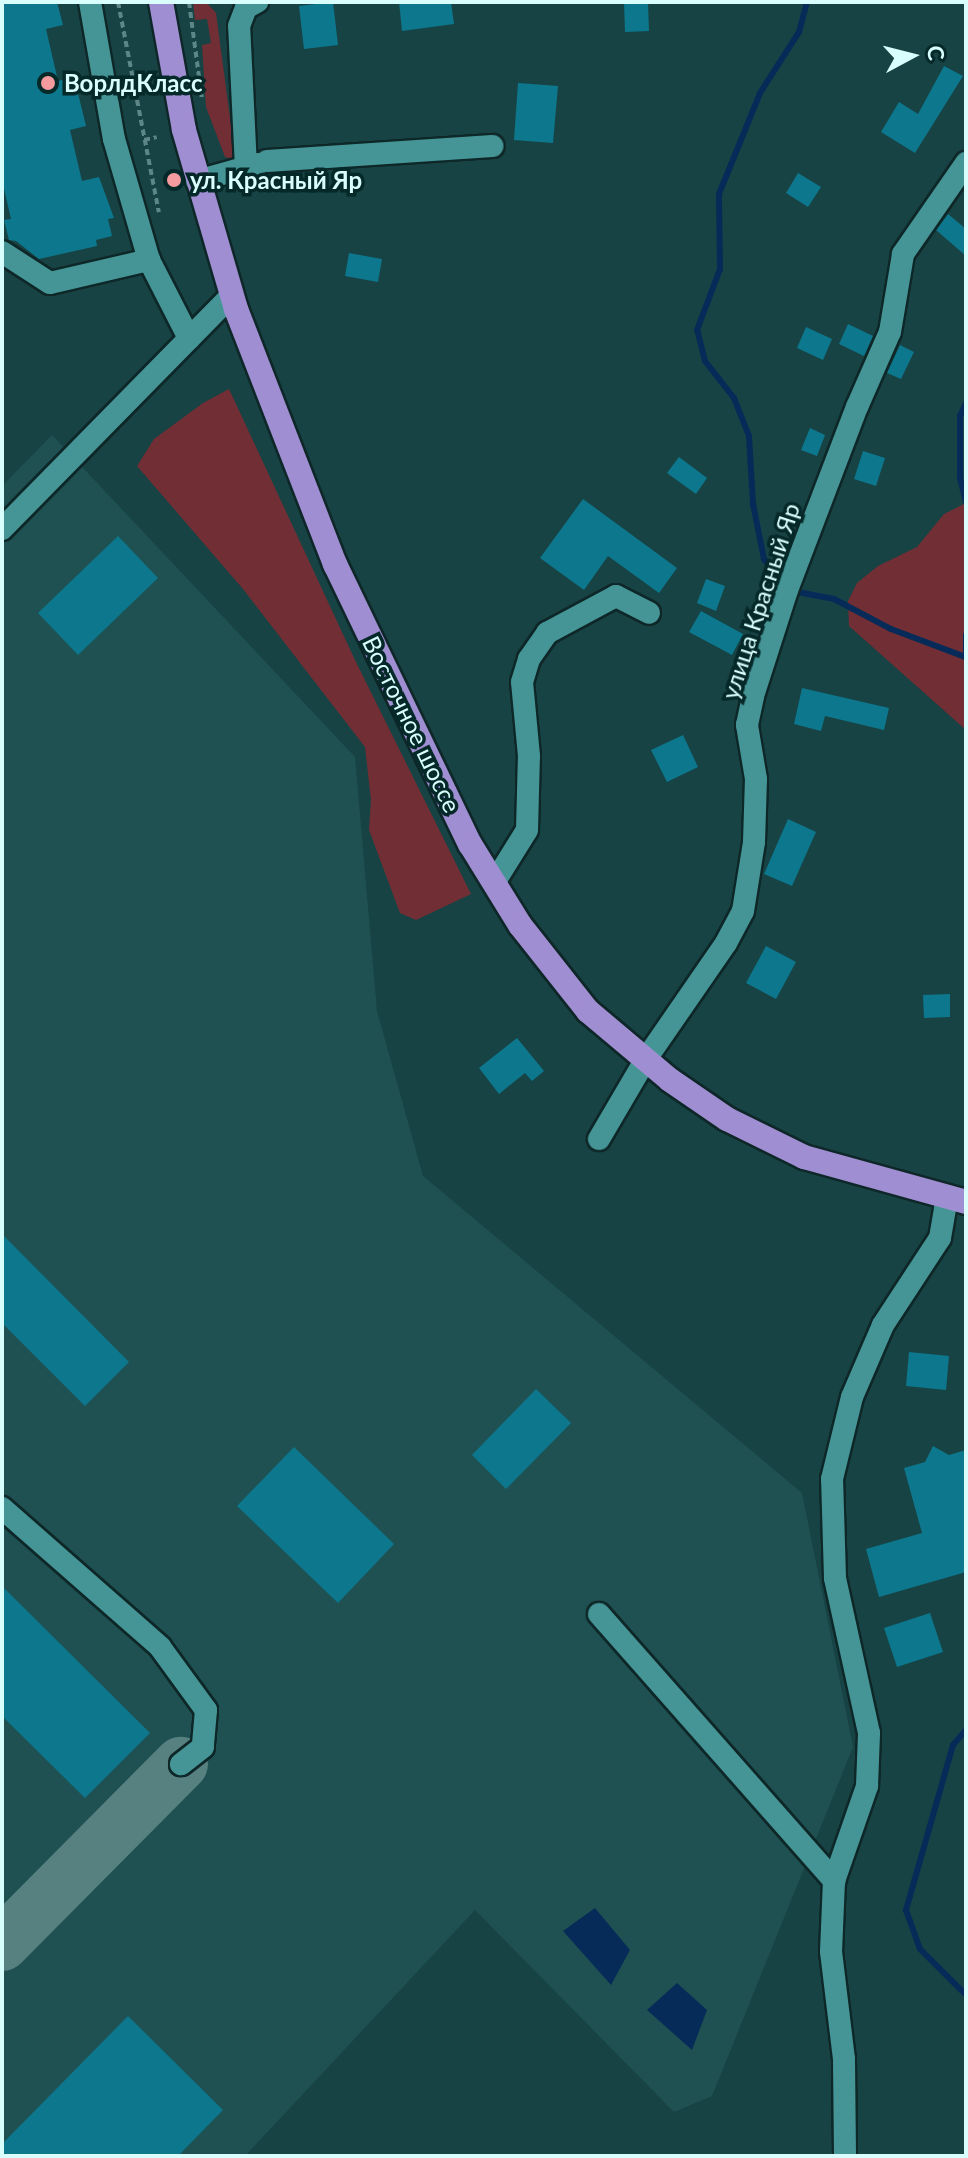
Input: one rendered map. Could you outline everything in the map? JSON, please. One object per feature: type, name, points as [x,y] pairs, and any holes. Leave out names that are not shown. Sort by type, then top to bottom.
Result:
[{"type":"main road","name":"Восточное шоссе","points":[[161,2],[197,181],[232,295],[335,564],[470,844],[520,925],[588,1011],[696,1100],[778,1145],[837,1168],[957,1199]]},
{"type":"street","points":[[90,2],[114,139],[149,260],[189,338]]},
{"type":"street","points":[[257,2],[246,8],[239,26],[263,162]]},
{"type":"street","points":[[197,181],[263,162],[493,146]]},
{"type":"street","name":"улица Красный Яр","points":[[599,1139],[646,1059],[726,943],[743,911],[754,842],[756,779],[747,725],[753,696],[787,590],[857,407],[890,332],[903,254],[966,163]]},
{"type":"street","points":[[2,252],[50,283],[149,260]]},
{"type":"street","points":[[2,529],[232,295]]},
{"type":"street","points":[[494,883],[527,830],[529,756],[522,682],[529,659],[547,633],[616,596],[649,613]]},
{"type":"street","points":[[845,2156],[844,2059],[831,1952],[834,1881],[867,1786],[869,1733],[835,1578],[832,1479],[852,1397],[883,1325],[940,1238],[957,1199]]},
{"type":"street","points":[[2,1508],[160,1647],[206,1710],[203,1747],[181,1764]]},
{"type":"street","points":[[599,1614],[834,1881]]},
{"type":"path","points":[[118,2],[161,221]]},
{"type":"path","points":[[189,2],[203,111]]},
{"type":"path","points":[[144,140],[157,137]]},
{"type":"shaded area","points":[[193,2],[206,2],[216,13],[235,155],[232,159],[225,157],[206,107],[202,45],[211,43],[207,19],[195,20]]},
{"type":"shaded area","points":[[229,389],[355,660],[471,894],[416,920],[400,913],[369,830],[371,800],[365,747],[243,589],[137,466],[154,439],[203,403]]},
{"type":"shaded area","points":[[52,435],[355,757],[377,1011],[423,1176],[802,1493],[853,1747],[712,2096],[674,2112],[475,1910],[245,2156],[2,2156],[2,486]]},
{"type":"shaded area","points":[[966,503],[966,730],[849,626],[848,601],[857,583],[878,566],[917,547],[944,514]]},
{"type":"water","points":[[595,1908],[630,1950],[611,1985],[563,1931]]},
{"type":"water","points":[[677,1983],[707,2010],[692,2050],[647,2010]]},
{"type":"building","points":[[2,2],[57,2],[63,25],[46,29],[58,81],[74,77],[86,126],[70,130],[82,181],[99,177],[114,218],[108,219],[112,236],[96,240],[97,246],[39,259],[16,241],[9,240],[4,220],[11,219],[2,180]]},
{"type":"building","points":[[333,2],[338,45],[304,49],[299,6]]},
{"type":"building","points":[[399,2],[451,2],[454,24],[402,31]]},
{"type":"building","points":[[624,2],[648,2],[649,31],[625,32]]},
{"type":"building","points":[[944,66],[963,76],[915,153],[881,132],[899,102],[918,114]]},
{"type":"building","points":[[518,83],[558,86],[553,143],[514,140]]},
{"type":"building","points":[[798,173],[821,187],[808,207],[786,193]]},
{"type":"building","points":[[948,214],[966,229],[966,256],[936,230]]},
{"type":"building","points":[[349,253],[382,259],[378,282],[345,276]]},
{"type":"building","points":[[848,324],[873,336],[864,356],[839,344]]},
{"type":"building","points":[[806,327],[832,339],[823,360],[797,348]]},
{"type":"building","points":[[900,345],[914,352],[901,379],[887,373]]},
{"type":"building","points":[[810,428],[825,435],[817,456],[801,450]]},
{"type":"building","points":[[863,451],[885,458],[876,486],[854,479]]},
{"type":"building","points":[[679,457],[707,478],[696,494],[667,473]]},
{"type":"building","points":[[583,499],[677,568],[659,593],[608,556],[584,590],[540,558]]},
{"type":"building","points":[[118,536],[158,578],[78,655],[38,613]]},
{"type":"building","points":[[706,579],[725,586],[716,611],[697,603]]},
{"type":"building","points":[[701,611],[743,634],[732,655],[689,632]]},
{"type":"building","points":[[802,688],[889,708],[884,730],[825,716],[821,731],[794,724]]},
{"type":"building","points":[[683,735],[698,767],[667,782],[651,750]]},
{"type":"building","points":[[788,819],[816,832],[792,886],[764,874]]},
{"type":"building","points":[[766,946],[796,962],[776,999],[746,983]]},
{"type":"building","points":[[950,994],[950,1017],[924,1018],[923,995]]},
{"type":"building","points":[[517,1038],[544,1071],[532,1081],[525,1073],[499,1094],[479,1068]]},
{"type":"building","points":[[2,1234],[129,1362],[85,1406],[2,1323]]},
{"type":"building","points":[[909,1352],[949,1356],[946,1390],[906,1386]]},
{"type":"building","points":[[536,1389],[571,1423],[506,1489],[472,1455]]},
{"type":"building","points":[[933,1446],[949,1455],[966,1450],[966,1572],[879,1597],[866,1549],[922,1533],[904,1468],[925,1462]]},
{"type":"building","points":[[294,1447],[394,1544],[338,1603],[237,1506]]},
{"type":"building","points":[[2,1586],[150,1733],[85,1798],[2,1716]]},
{"type":"building","points":[[930,1613],[943,1652],[897,1667],[884,1628]]},
{"type":"building","points":[[128,2016],[223,2110],[178,2156],[2,2156],[2,2144]]},
{"type":"waterway","points":[[784,583],[764,559],[753,504],[749,436],[734,398],[705,361],[697,330],[720,269],[719,194],[760,93],[799,32],[807,2]]},
{"type":"waterway","points":[[966,403],[960,416],[960,478],[966,502]]},
{"type":"waterway","points":[[792,591],[834,599],[891,629],[963,656]]},
{"type":"waterway","points":[[966,635],[966,658]]},
{"type":"waterway","points":[[966,1730],[953,1745],[906,1910],[920,1949],[966,1995]]},
{"type":"taxiway","points":[[2,1944],[181,1764]]},
{"type":"place","name":"ВорлдКласс","points":[[48,83]]},
{"type":"place","name":"ул. Красный Яр","points":[[174,180]]}]
